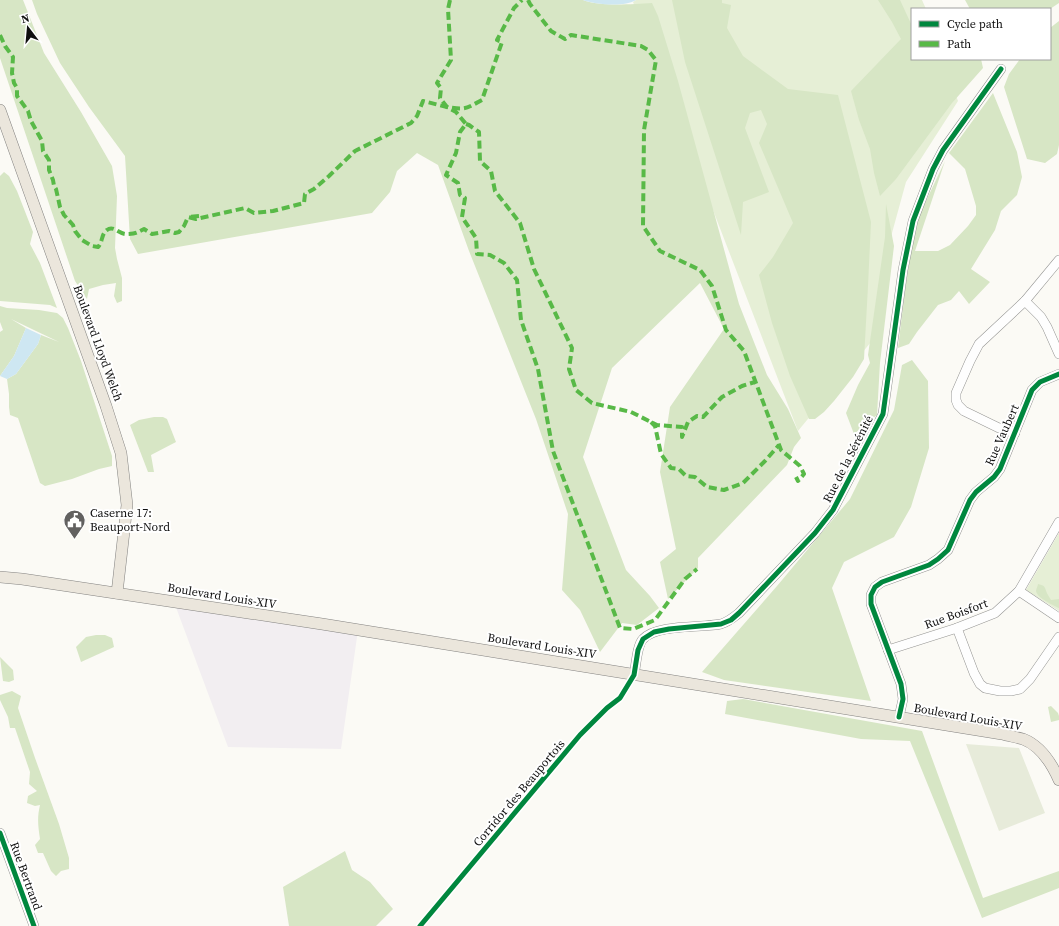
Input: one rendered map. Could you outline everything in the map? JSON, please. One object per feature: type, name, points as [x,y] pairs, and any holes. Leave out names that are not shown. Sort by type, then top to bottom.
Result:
[{"type":"main road","name":"Boulevard Lloyd Welch","points":[[0,110],[106,406],[121,453],[127,505],[117,593]]},
{"type":"main road","name":"Boulevard Louis-XIV","points":[[0,577],[329,625],[1002,734],[1025,740],[1040,750],[1050,762],[1059,780]]},
{"type":"street","name":"Rue de la Sérénité","points":[[634,674],[638,650],[643,639],[654,632],[669,629],[722,624],[731,620],[815,533],[833,510],[883,414],[903,270],[913,221],[933,169],[943,150],[1001,70]]},
{"type":"street","points":[[1015,433],[998,428],[964,411],[958,405],[956,393],[979,344],[1024,301],[1059,260]]},
{"type":"street","points":[[1024,301],[1041,317],[1059,354]]},
{"type":"street","name":"Rue Vaubert","points":[[898,717],[903,699],[901,684],[871,604],[871,595],[875,587],[882,582],[929,565],[948,550],[970,500],[976,492],[994,477],[1000,468],[1032,390],[1040,382],[1059,374]]},
{"type":"street","name":"Rue Boisfort","points":[[888,650],[957,628],[995,613],[1019,591],[1059,522]]},
{"type":"street","points":[[1019,591],[1059,618]]},
{"type":"street","points":[[957,628],[974,673],[980,684],[985,688],[1000,691],[1020,689],[1030,679],[1059,637]]},
{"type":"street","name":"Rue Bertrand","points":[[0,833],[34,926]]},
{"type":"shaded area","points":[[174,602],[358,630],[341,749],[228,747]]},
{"type":"green space","points":[[0,0],[23,0],[44,53],[81,112],[112,166],[117,196],[115,248],[122,278],[122,301],[117,303],[114,296],[116,283],[89,289],[87,299],[75,281],[0,58]]},
{"type":"green space","points":[[32,0],[583,0],[599,4],[652,3],[658,16],[678,81],[739,304],[767,375],[788,409],[801,438],[794,447],[787,465],[698,558],[698,568],[668,599],[660,562],[676,549],[660,472],[670,407],[724,329],[700,283],[612,368],[583,457],[626,570],[659,608],[637,625],[622,623],[600,652],[580,610],[562,590],[568,514],[536,419],[469,251],[438,165],[417,153],[397,171],[390,192],[372,213],[138,254],[130,239],[125,156],[89,107],[60,63]]},
{"type":"green space","points":[[636,0],[922,0],[926,8],[911,8],[911,60],[943,60],[958,101],[906,182],[892,233],[885,272],[880,331],[798,431],[633,2]]},
{"type":"green space","points":[[672,0],[722,0],[722,3],[731,5],[727,28],[743,56],[788,89],[838,95],[871,222],[864,359],[853,377],[834,401],[815,419],[809,419],[790,376],[772,323],[759,275],[773,257],[793,223],[759,143],[767,124],[761,110],[750,113],[745,128],[769,192],[743,202],[741,235],[685,62]]},
{"type":"green space","points":[[878,0],[900,0],[911,24],[911,60],[981,60],[983,68],[952,103],[896,179],[880,196],[870,149],[859,120],[851,91],[901,39]]},
{"type":"green space","points":[[965,0],[1059,0],[1059,3],[1051,8],[969,8]]},
{"type":"green space","points":[[1059,21],[1059,145],[1057,154],[1045,163],[1027,159],[1004,87],[1009,74],[1019,60],[1051,60],[1051,27]]},
{"type":"green space","points":[[993,93],[1017,152],[1022,177],[1017,195],[1001,211],[995,230],[971,269],[990,282],[969,304],[959,291],[951,300],[938,305],[909,344],[898,348],[915,224],[945,161],[915,251],[938,251],[950,245],[976,215],[976,206],[965,169],[949,153]]},
{"type":"green space","points":[[4,172],[9,176],[17,191],[33,232],[30,244],[40,263],[57,308],[50,305],[0,301],[0,176]]},
{"type":"green space","points":[[886,204],[894,246],[880,363],[877,415],[854,434],[846,413],[858,385],[870,363],[868,355],[885,237]]},
{"type":"green space","points":[[0,306],[57,313],[63,318],[81,361],[112,456],[112,466],[45,486],[40,483],[18,418],[10,415],[7,379],[16,374],[38,344],[41,335],[59,342],[11,319],[26,328],[14,356],[0,376],[0,332],[3,330],[0,322]]},
{"type":"green space","points":[[912,360],[928,381],[929,448],[911,507],[894,537],[844,562],[832,588],[871,701],[724,680],[702,672],[850,499],[894,410],[902,365]]},
{"type":"green space","points":[[163,417],[167,419],[176,442],[151,455],[154,472],[148,472],[130,425],[139,420]]},
{"type":"green space","points":[[1059,533],[1059,611],[1026,590]]},
{"type":"green space","points":[[1038,584],[1044,587],[1051,600],[1059,599],[1059,608],[1037,594],[1036,591]]},
{"type":"green space","points":[[105,635],[112,638],[114,647],[81,662],[76,647],[86,637]]},
{"type":"green space","points":[[0,657],[13,670],[14,680],[9,682],[3,681]]},
{"type":"green space","points":[[12,691],[21,696],[18,708],[59,824],[69,858],[69,869],[61,871],[56,876],[51,871],[43,853],[38,853],[35,845],[40,839],[38,814],[40,805],[35,806],[27,803],[28,796],[37,791],[29,784],[30,772],[15,728],[10,728],[8,717],[0,700],[0,695]]},
{"type":"green space","points":[[743,699],[922,731],[983,898],[1059,871],[1059,888],[982,918],[910,741],[861,739],[725,714],[727,701]]},
{"type":"green space","points":[[1051,706],[1058,713],[1059,720],[1051,722],[1048,707]]},
{"type":"green space","points":[[966,744],[1019,748],[1045,813],[999,831]]},
{"type":"green space","points":[[345,851],[352,870],[370,882],[393,909],[376,926],[289,926],[283,887]]},
{"type":"water","points":[[583,0],[636,0],[625,4],[610,4],[588,2]]},
{"type":"water","points":[[26,328],[41,335],[38,344],[16,374],[7,379],[0,376],[14,356]]},
{"type":"marked path","points":[[450,0],[448,9],[451,60],[437,83],[441,88],[440,98],[447,107],[458,108],[468,107],[482,100],[502,42],[497,40],[514,8],[522,0]]},
{"type":"marked path","points":[[528,0],[551,31],[565,39],[571,35],[641,46],[648,50],[656,60],[644,130],[643,226],[660,251],[700,270],[712,286],[726,330],[744,351],[781,450],[800,466],[804,474],[798,481],[796,477]]},
{"type":"marked path","points":[[0,35],[5,46],[13,57],[12,73],[14,83],[17,88],[17,96],[28,111],[31,121],[42,141],[43,151],[49,160],[49,170],[56,189],[60,207],[82,240],[92,246],[98,247],[105,232],[111,228],[125,234],[135,233],[144,229],[152,234],[169,231],[175,233],[179,232],[184,226],[188,217]]},
{"type":"marked path","points":[[199,216],[188,217],[196,219],[245,208],[254,213],[273,211],[304,203],[305,194],[314,189],[355,151],[411,123],[417,116],[423,101],[447,107],[456,112],[466,124],[460,132],[456,153],[446,175],[458,183],[460,195],[465,198],[462,217],[476,238],[477,254],[490,255],[504,263],[517,280],[521,320],[538,369],[553,451],[620,628],[633,629],[655,620],[685,579],[697,569]]},
{"type":"marked path","points":[[466,124],[479,132],[480,161],[491,171],[495,191],[520,223],[534,269],[572,348],[569,369],[576,390],[592,403],[631,412],[657,425],[682,427],[682,437],[688,422],[697,416],[703,417],[722,397],[742,386],[755,382]]},
{"type":"marked path","points":[[651,422],[655,426],[661,454],[671,468],[679,469],[686,476],[695,477],[707,487],[724,490],[743,483],[779,445]]},
{"type":"cycle path","name":"Corridor des Beauportois","points":[[420,926],[580,735],[607,708],[620,698],[634,675],[638,650],[643,639],[654,632],[669,629],[721,624],[731,620],[815,533],[833,510],[883,414],[903,270],[913,221],[933,169],[943,150],[1001,69]]},
{"type":"cycle path","points":[[899,717],[903,699],[901,684],[871,604],[871,595],[875,587],[882,582],[929,565],[948,550],[970,500],[976,492],[994,477],[1000,469],[1032,390],[1040,382],[1059,374]]},
{"type":"cycle path","points":[[0,833],[34,926]]},
{"type":"place","name":"Caserne 17: Beauport-Nord","points":[[74,540]]}]
